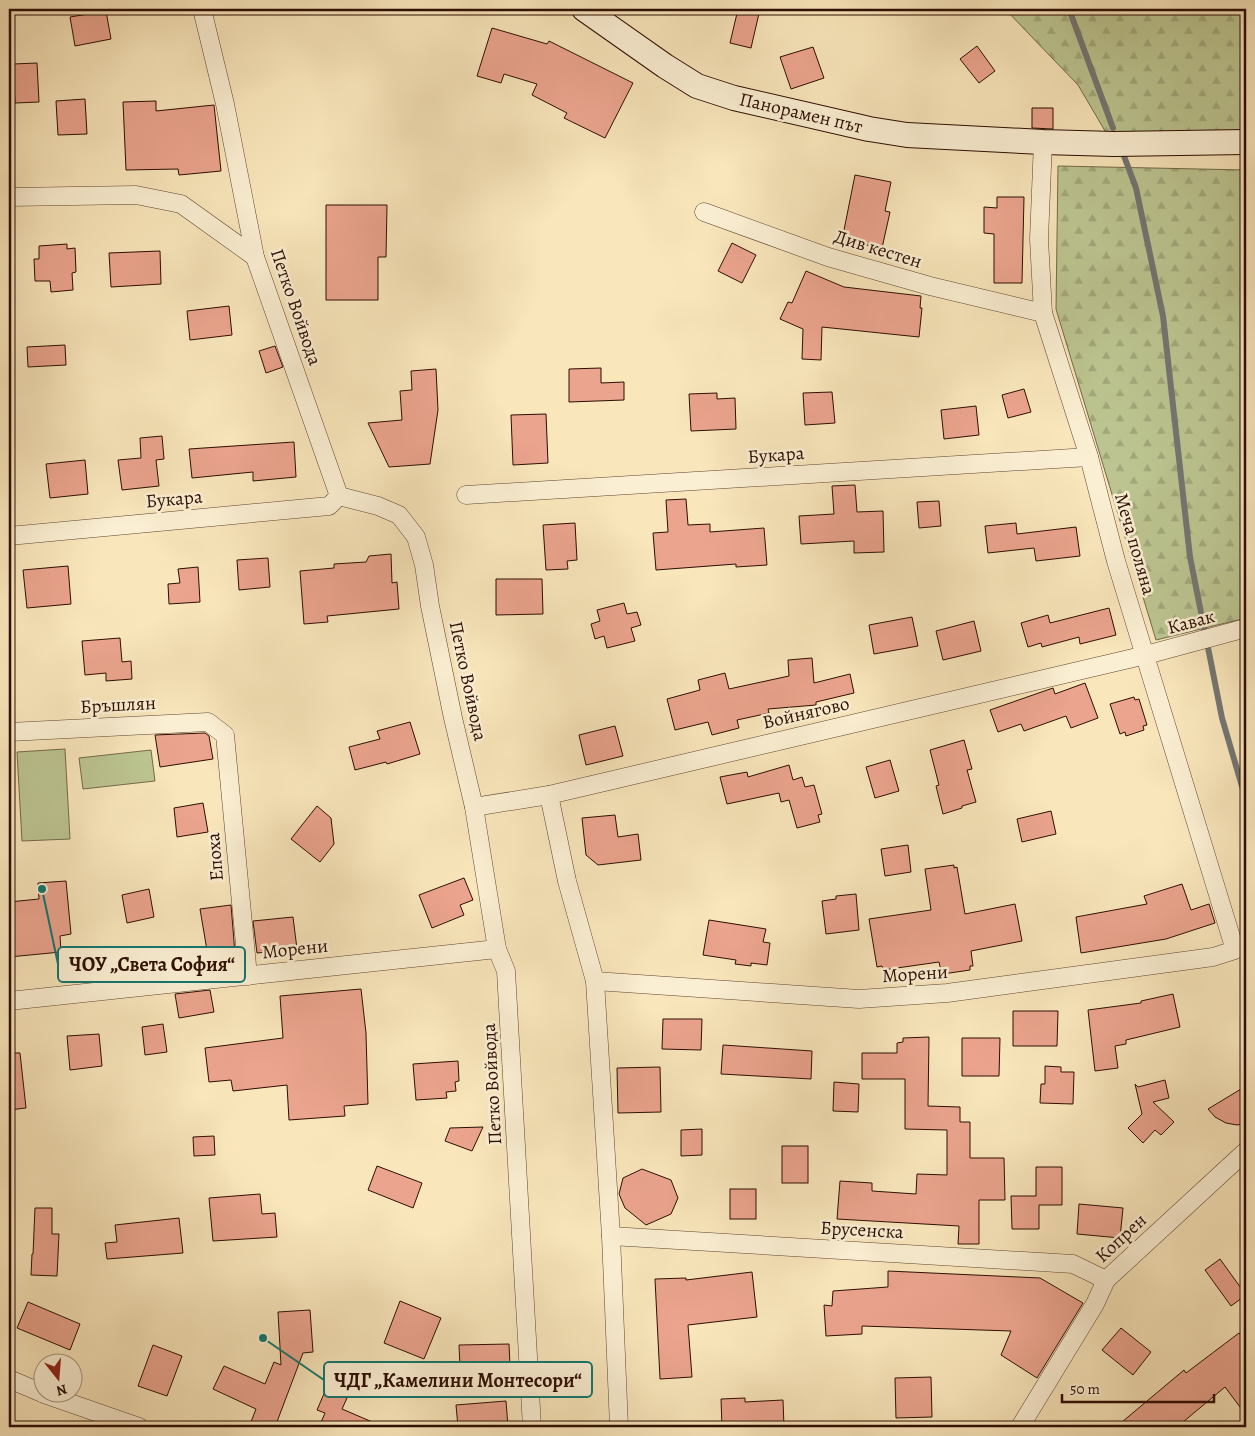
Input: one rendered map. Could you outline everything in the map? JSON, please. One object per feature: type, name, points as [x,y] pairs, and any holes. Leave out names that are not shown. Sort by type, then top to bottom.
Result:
[{"type":"main road","name":"Панорамен път","points":[[584,9],[697,86],[734,98],[869,129],[907,135],[1043,142],[1124,144],[1246,142]]},
{"type":"street","name":"Петко Войвода","points":[[202,9],[225,104],[255,257],[339,496],[378,506],[399,515],[416,538],[424,565],[430,606],[453,718],[474,807],[496,949],[506,971],[532,1427]]},
{"type":"street","name":"Меча поляна","points":[[1043,142],[1039,240],[1043,313],[1089,457],[1116,561],[1236,950]]},
{"type":"street","points":[[9,197],[136,195],[180,204],[255,257]]},
{"type":"street","name":"Див кестен","points":[[704,212],[828,257],[930,286],[1043,313]]},
{"type":"street","name":"Букара","points":[[466,495],[1089,457]]},
{"type":"street","name":"Букара","points":[[9,536],[329,506],[339,496]]},
{"type":"street","name":"Кавак","points":[[1146,655],[1200,642],[1246,628]]},
{"type":"street","name":"Войнягово","points":[[474,807],[549,795],[1146,655]]},
{"type":"street","name":"Бръшлян","points":[[9,732],[208,722],[225,735]]},
{"type":"street","name":"Епоха","points":[[225,735],[248,976]]},
{"type":"street","points":[[549,795],[567,882],[595,982],[611,1236],[620,1427]]},
{"type":"street","name":"Морени","points":[[9,1001],[496,949]]},
{"type":"street","name":"Морени","points":[[595,982],[859,999],[957,992],[1213,957],[1236,950]]},
{"type":"street","name":"Копрен","points":[[1020,1427],[1096,1304],[1106,1280],[1246,1151]]},
{"type":"street","name":"Брусенска","points":[[611,1236],[1073,1264],[1106,1280]]},
{"type":"street","points":[[9,1379],[32,1388]]},
{"type":"street","points":[[74,1404],[139,1427]]},
{"type":"green space","points":[[1005,9],[1246,9],[1246,137],[1108,136],[1078,85]]},
{"type":"green space","points":[[1058,166],[1246,170],[1246,618],[1156,640],[1056,309]]},
{"type":"green space","points":[[65,749],[70,839],[22,841],[17,752]]},
{"type":"green space","points":[[151,750],[155,781],[83,789],[79,758]]},
{"type":"building","points":[[738,9],[760,9],[751,48],[730,43]]},
{"type":"building","points":[[106,11],[111,39],[75,46],[70,17]]},
{"type":"building","points":[[492,28],[547,44],[549,41],[633,83],[605,138],[564,118],[567,113],[532,95],[537,84],[504,74],[501,83],[477,76]]},
{"type":"building","points":[[977,46],[995,71],[979,83],[960,59]]},
{"type":"building","points":[[813,47],[824,78],[791,89],[780,57]]},
{"type":"building","points":[[37,63],[39,102],[15,103],[13,64]]},
{"type":"building","points":[[85,99],[87,134],[58,135],[56,101]]},
{"type":"building","points":[[156,101],[156,111],[214,105],[221,171],[179,175],[178,169],[126,170],[123,102]]},
{"type":"building","points":[[1032,108],[1053,108],[1053,129],[1032,128]]},
{"type":"building","points":[[855,175],[891,182],[885,211],[890,212],[882,248],[842,240]]},
{"type":"building","points":[[997,197],[1024,197],[1022,283],[994,283],[994,234],[984,233],[984,207],[997,208]]},
{"type":"building","points":[[326,205],[387,205],[386,257],[378,257],[378,300],[326,300]]},
{"type":"building","points":[[732,243],[756,255],[742,283],[718,271]]},
{"type":"building","points":[[67,244],[67,249],[75,248],[76,272],[72,273],[73,290],[51,292],[50,281],[35,281],[34,259],[39,259],[39,246]]},
{"type":"building","points":[[160,251],[161,284],[111,287],[109,253]]},
{"type":"building","points":[[806,271],[844,287],[921,296],[920,308],[922,308],[919,337],[822,327],[821,360],[802,359],[803,329],[780,319],[788,302],[792,303]]},
{"type":"building","points":[[229,306],[232,335],[190,340],[187,311]]},
{"type":"building","points":[[65,345],[66,365],[28,367],[27,347]]},
{"type":"building","points":[[275,346],[283,367],[266,373],[259,351]]},
{"type":"building","points":[[601,368],[601,383],[624,382],[624,400],[569,402],[569,369]]},
{"type":"building","points":[[436,369],[438,410],[430,464],[389,467],[368,423],[402,420],[400,391],[412,390],[411,371]]},
{"type":"building","points":[[1024,389],[1031,412],[1008,418],[1002,395]]},
{"type":"building","points":[[832,392],[835,423],[805,425],[803,393]]},
{"type":"building","points":[[717,393],[717,399],[735,398],[736,429],[691,431],[689,394]]},
{"type":"building","points":[[976,406],[979,435],[944,439],[941,410]]},
{"type":"building","points":[[546,414],[548,463],[513,465],[511,415]]},
{"type":"building","points":[[162,436],[164,459],[156,460],[159,486],[122,490],[118,460],[141,458],[140,438]]},
{"type":"building","points":[[294,442],[296,477],[253,481],[253,472],[192,478],[189,449]]},
{"type":"building","points":[[85,460],[88,494],[50,498],[46,464]]},
{"type":"building","points":[[855,485],[857,512],[883,511],[884,552],[854,553],[854,541],[801,544],[799,516],[834,514],[832,486]]},
{"type":"building","points":[[686,499],[688,525],[710,524],[710,532],[764,528],[767,565],[736,567],[736,564],[656,570],[653,533],[668,532],[666,500]]},
{"type":"building","points":[[939,501],[941,526],[919,528],[917,502]]},
{"type":"building","points":[[575,523],[577,560],[567,561],[568,569],[546,570],[543,525]]},
{"type":"building","points":[[1016,523],[1017,534],[1076,527],[1080,556],[1036,561],[1034,548],[988,553],[985,526]]},
{"type":"building","points":[[391,554],[392,583],[397,582],[399,609],[327,616],[328,622],[304,624],[300,571],[334,568],[334,564],[366,562],[369,556]]},
{"type":"building","points":[[268,558],[270,587],[239,590],[237,560]]},
{"type":"building","points":[[68,566],[71,604],[27,608],[23,570]]},
{"type":"building","points":[[198,567],[200,602],[169,604],[168,584],[180,583],[178,569]]},
{"type":"building","points":[[496,579],[542,579],[543,614],[496,615]]},
{"type":"building","points":[[624,603],[627,614],[637,612],[641,625],[631,628],[635,641],[607,648],[604,636],[595,639],[591,624],[600,621],[597,610]]},
{"type":"building","points":[[1109,608],[1116,635],[1080,644],[1079,637],[1042,647],[1041,643],[1028,647],[1021,623],[1048,615],[1050,623]]},
{"type":"building","points":[[912,617],[918,646],[874,654],[869,625]]},
{"type":"building","points":[[974,621],[981,651],[943,660],[936,631]]},
{"type":"building","points":[[120,638],[122,662],[131,661],[132,679],[106,681],[106,673],[85,675],[82,641]]},
{"type":"building","points":[[812,658],[814,683],[850,674],[854,693],[816,702],[816,705],[768,709],[769,713],[737,720],[739,728],[712,735],[708,722],[675,730],[667,699],[700,690],[698,680],[725,673],[729,689],[789,676],[788,660]]},
{"type":"building","points":[[1085,683],[1098,718],[1071,728],[1066,716],[1024,731],[1021,724],[998,732],[990,710],[1053,688],[1055,694]]},
{"type":"building","points":[[1134,697],[1135,700],[1139,699],[1147,725],[1143,726],[1144,730],[1126,736],[1125,732],[1120,734],[1110,704]]},
{"type":"building","points":[[410,722],[420,754],[387,764],[386,762],[355,770],[349,747],[380,739],[377,731]]},
{"type":"building","points":[[615,726],[623,756],[586,765],[579,735]]},
{"type":"building","points":[[205,733],[209,736],[213,759],[160,767],[155,735]]},
{"type":"building","points":[[964,740],[972,769],[967,770],[976,802],[943,814],[936,786],[939,785],[930,750]]},
{"type":"building","points":[[890,760],[899,791],[875,798],[866,767]]},
{"type":"building","points":[[789,765],[793,780],[802,777],[805,787],[814,785],[822,814],[818,815],[820,822],[797,828],[789,800],[781,802],[779,793],[727,804],[720,777],[747,772],[748,777]]},
{"type":"building","points":[[203,803],[208,832],[177,837],[174,808]]},
{"type":"building","points":[[317,806],[331,818],[334,844],[320,862],[291,839]]},
{"type":"building","points":[[1051,811],[1056,834],[1022,842],[1017,819]]},
{"type":"building","points":[[615,815],[618,837],[638,834],[641,860],[598,865],[586,855],[582,818]]},
{"type":"building","points":[[908,845],[911,872],[885,876],[881,849]]},
{"type":"building","points":[[954,865],[954,868],[957,867],[965,914],[1015,904],[1022,941],[971,951],[973,966],[970,966],[970,970],[943,974],[939,962],[883,970],[882,966],[877,967],[869,919],[931,910],[925,869]]},
{"type":"building","points":[[464,878],[473,900],[460,905],[464,915],[432,928],[419,895]]},
{"type":"building","points":[[66,881],[71,934],[60,936],[61,952],[9,957],[9,902],[39,899],[38,883]]},
{"type":"building","points":[[1182,884],[1191,910],[1209,904],[1215,923],[1166,939],[1081,953],[1076,917],[1147,904],[1144,896]]},
{"type":"building","points":[[149,889],[154,917],[127,923],[122,895]]},
{"type":"building","points":[[856,894],[859,930],[826,934],[822,901],[836,899],[836,896]]},
{"type":"building","points":[[231,905],[236,966],[210,968],[200,909]]},
{"type":"building","points":[[293,917],[297,949],[257,953],[253,921]]},
{"type":"building","points":[[709,920],[766,929],[763,942],[770,943],[767,965],[735,964],[736,960],[703,955]]},
{"type":"building","points":[[361,989],[366,1033],[368,1104],[344,1106],[345,1116],[289,1120],[287,1085],[233,1091],[231,1080],[209,1082],[205,1048],[283,1038],[280,996]]},
{"type":"building","points":[[210,990],[214,1012],[179,1018],[175,994]]},
{"type":"building","points":[[1173,994],[1180,1027],[1126,1040],[1126,1044],[1115,1046],[1118,1068],[1095,1071],[1088,1010],[1141,1003],[1141,1001]]},
{"type":"building","points":[[1013,1011],[1058,1011],[1057,1046],[1013,1046]]},
{"type":"building","points":[[663,1019],[702,1019],[701,1050],[662,1049]]},
{"type":"building","points":[[163,1024],[167,1052],[145,1055],[142,1027]]},
{"type":"building","points":[[99,1034],[102,1066],[70,1070],[67,1036]]},
{"type":"building","points":[[929,1037],[928,1106],[960,1107],[960,1122],[970,1122],[970,1158],[1004,1158],[1005,1200],[979,1200],[979,1244],[958,1244],[959,1226],[837,1219],[840,1181],[872,1183],[872,1191],[916,1194],[917,1174],[947,1175],[947,1130],[905,1129],[905,1079],[862,1079],[862,1053],[897,1053],[897,1043],[903,1042],[903,1038]]},
{"type":"building","points":[[962,1038],[1000,1038],[999,1076],[962,1076]]},
{"type":"building","points":[[723,1045],[812,1051],[811,1079],[721,1074]]},
{"type":"building","points":[[9,1053],[20,1053],[26,1108],[9,1110]]},
{"type":"building","points":[[458,1061],[459,1081],[455,1082],[456,1091],[446,1092],[447,1098],[416,1100],[413,1064]]},
{"type":"building","points":[[1045,1066],[1061,1067],[1061,1072],[1074,1072],[1073,1104],[1040,1103],[1041,1084],[1045,1084]]},
{"type":"building","points":[[660,1067],[661,1112],[618,1113],[617,1068]]},
{"type":"building","points":[[1165,1080],[1169,1098],[1153,1102],[1174,1122],[1161,1135],[1155,1130],[1143,1143],[1128,1128],[1142,1114],[1135,1084],[1138,1087]]},
{"type":"building","points":[[834,1082],[859,1084],[858,1112],[833,1111]]},
{"type":"building","points":[[1246,1086],[1246,1123],[1237,1125],[1226,1123],[1215,1117],[1208,1109]]},
{"type":"building","points":[[483,1127],[472,1151],[445,1141],[450,1128]]},
{"type":"building","points":[[702,1129],[702,1155],[681,1156],[681,1130]]},
{"type":"building","points":[[214,1136],[215,1155],[194,1156],[193,1137]]},
{"type":"building","points":[[782,1146],[808,1146],[808,1183],[782,1183]]},
{"type":"building","points":[[377,1166],[422,1183],[413,1208],[368,1190]]},
{"type":"building","points":[[1036,1167],[1062,1167],[1062,1205],[1039,1205],[1039,1229],[1012,1229],[1011,1196],[1036,1196]]},
{"type":"building","points":[[642,1169],[671,1180],[678,1198],[671,1214],[646,1225],[625,1208],[619,1194],[623,1178]]},
{"type":"building","points":[[730,1189],[756,1189],[756,1219],[730,1219]]},
{"type":"building","points":[[260,1194],[262,1214],[275,1213],[277,1237],[213,1241],[209,1198]]},
{"type":"building","points":[[1079,1204],[1123,1208],[1120,1238],[1077,1234]]},
{"type":"building","points":[[35,1208],[52,1208],[52,1234],[59,1234],[57,1276],[31,1275]]},
{"type":"building","points":[[179,1218],[183,1253],[107,1259],[105,1243],[117,1242],[115,1225]]},
{"type":"building","points":[[1220,1259],[1246,1295],[1231,1306],[1205,1270]]},
{"type":"building","points":[[888,1271],[1040,1278],[1083,1303],[1037,1378],[1001,1355],[1011,1331],[862,1326],[862,1334],[826,1336],[824,1305],[832,1306],[833,1291],[888,1287]]},
{"type":"building","points":[[752,1272],[757,1317],[688,1325],[692,1377],[660,1379],[655,1279],[686,1278],[686,1280]]},
{"type":"building","points":[[400,1301],[441,1318],[424,1359],[384,1343]]},
{"type":"building","points":[[28,1302],[80,1324],[70,1350],[17,1328]]},
{"type":"building","points":[[310,1310],[313,1352],[303,1353],[275,1427],[249,1427],[256,1409],[213,1389],[224,1366],[265,1384],[274,1362],[281,1365],[278,1312]]},
{"type":"building","points":[[1121,1328],[1151,1352],[1133,1375],[1102,1350]]},
{"type":"building","points":[[1239,1333],[1246,1341],[1246,1415],[1225,1387],[1177,1427],[1116,1427],[1184,1370],[1186,1373]]},
{"type":"building","points":[[509,1344],[510,1366],[460,1368],[459,1345]]},
{"type":"building","points":[[153,1345],[182,1356],[167,1396],[138,1386]]},
{"type":"building","points":[[931,1377],[932,1417],[896,1418],[895,1378]]},
{"type":"building","points":[[326,1389],[347,1398],[342,1409],[384,1427],[319,1427],[325,1413],[317,1410]]},
{"type":"building","points":[[745,1398],[745,1402],[783,1400],[784,1427],[722,1427],[721,1399]]},
{"type":"building","points":[[506,1401],[508,1427],[458,1427],[456,1405]]},
{"type":"waterway","points":[[1069,9],[1113,128]]},
{"type":"waterway","points":[[1124,156],[1136,188],[1163,316],[1190,557],[1222,718],[1246,800]]},
{"type":"place","name":"ЧОУ „Света София“","points":[[42,889]]},
{"type":"place","name":"ЧДГ „Камелини Монтесори“","points":[[263,1338]]}]
